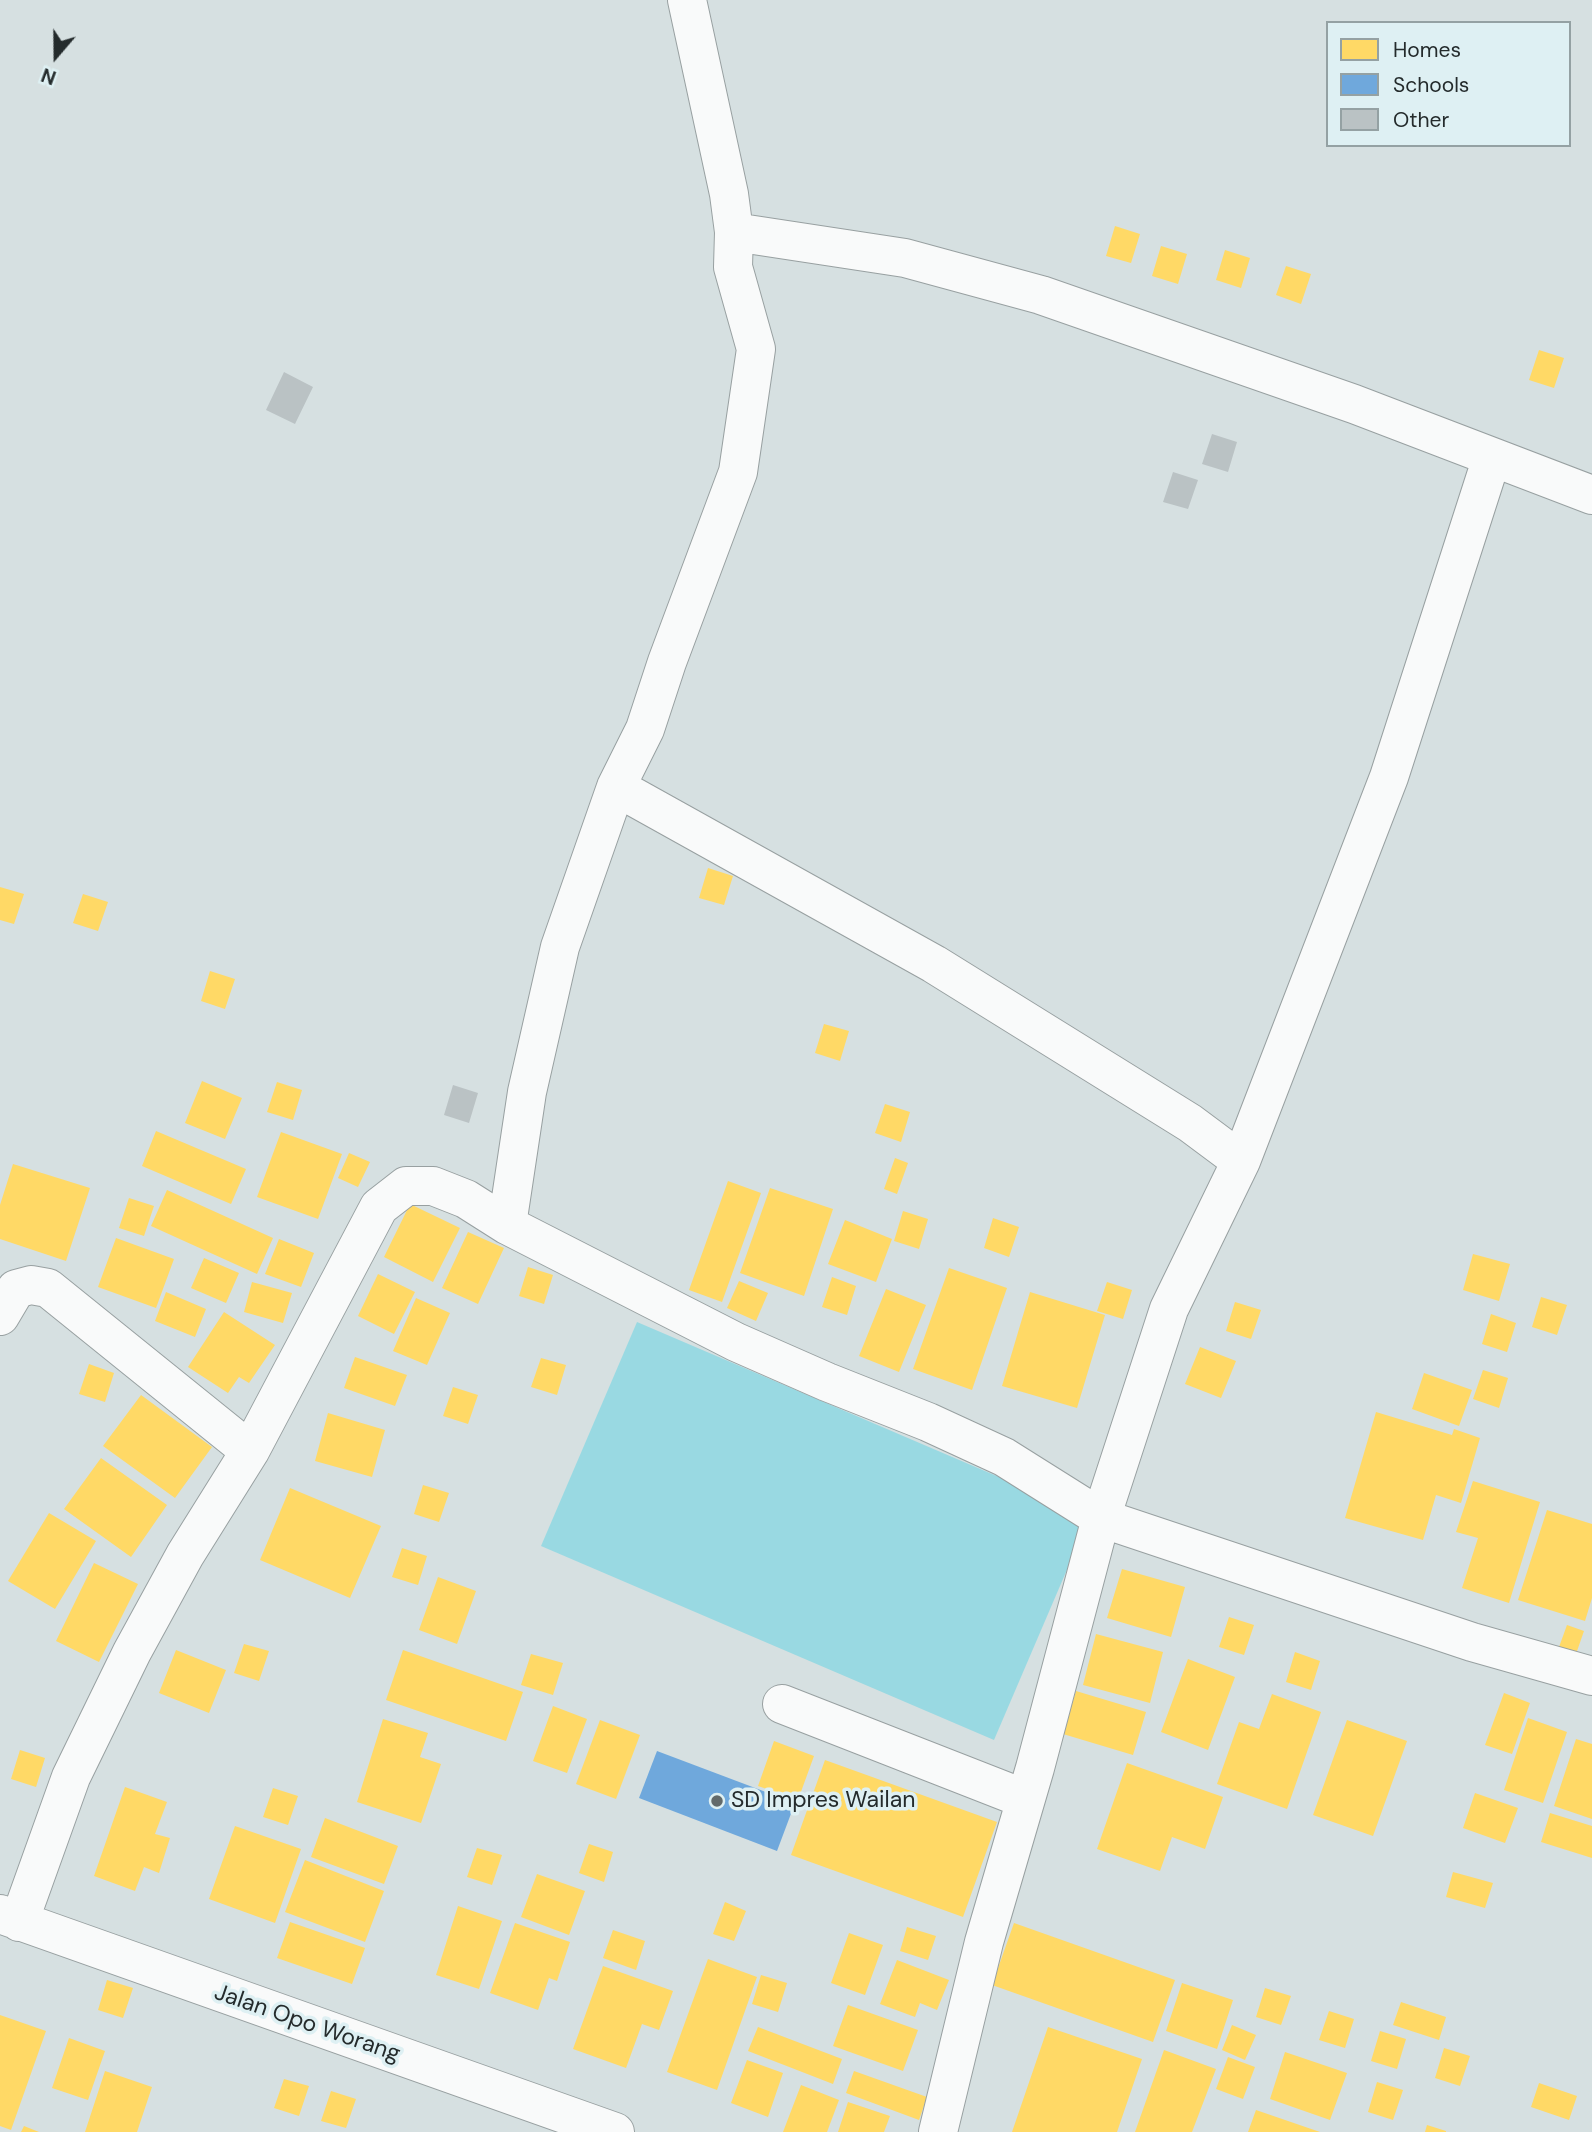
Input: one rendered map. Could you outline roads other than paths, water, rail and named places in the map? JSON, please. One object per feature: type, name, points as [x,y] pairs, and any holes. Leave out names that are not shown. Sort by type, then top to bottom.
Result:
[{"type":"street","points":[[507,1226],[527,1092],[560,947],[615,786],[645,729],[671,649],[738,472],[756,348],[733,267],[734,232],[730,194],[687,0]]},
{"type":"street","points":[[734,232],[905,258],[1041,295],[1354,404],[1592,495]]},
{"type":"street","points":[[938,2132],[985,1941],[1101,1518],[1169,1308],[1241,1161],[1389,777],[1492,457]]},
{"type":"street","points":[[615,786],[934,964],[1190,1123],[1241,1161]]},
{"type":"street","points":[[10,1918],[71,1777],[132,1652],[184,1555],[250,1451],[379,1206],[406,1186],[433,1186],[466,1199],[507,1226],[736,1342],[928,1422],[1004,1457],[1101,1518],[1472,1642],[1592,1676]]},
{"type":"street","points":[[0,1316],[16,1289],[32,1285],[48,1288],[250,1451]]},
{"type":"street","points":[[782,1704],[1025,1799]]},
{"type":"street","name":"Jalan Opo Worang","points":[[10,1918],[615,2132]]},
{"type":"place","name":"SD Impres Wailan","points":[[717,1801]]}]
